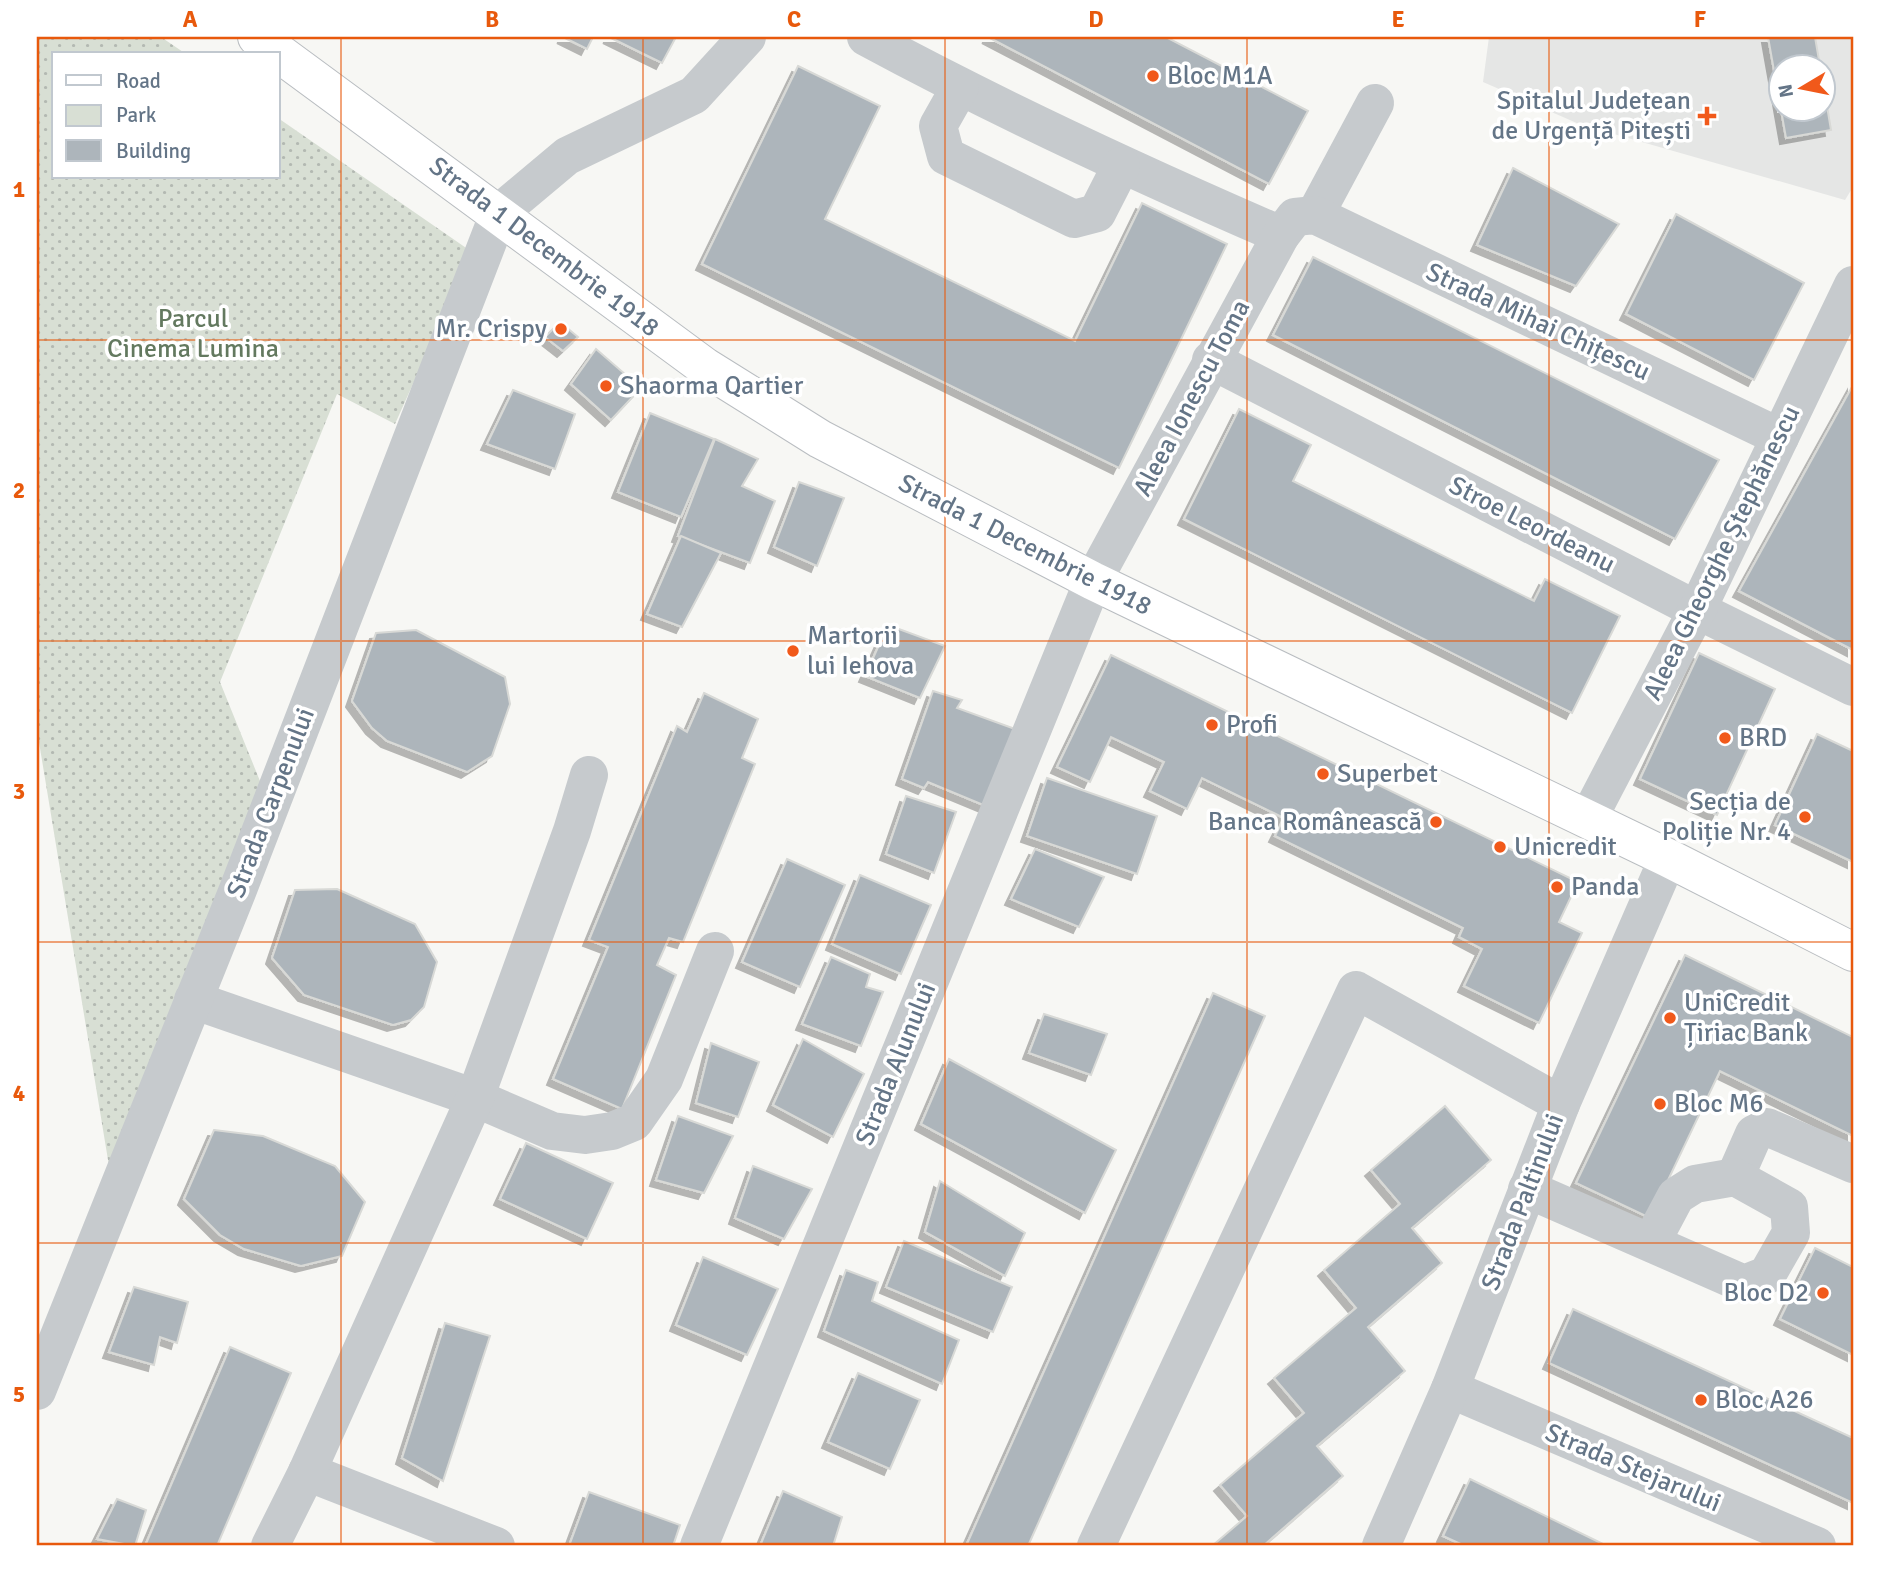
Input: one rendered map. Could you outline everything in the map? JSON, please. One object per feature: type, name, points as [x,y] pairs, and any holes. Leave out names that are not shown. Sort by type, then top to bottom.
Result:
[{"type":"main road","name":"Strada 1 Decembrie 1918","points":[[257,37],[278,52]]},
{"type":"main road","name":"Strada 1 Decembrie 1918","points":[[280,54],[705,367],[820,439],[1093,581],[1668,858],[1853,952]]},
{"type":"street","points":[[499,213],[567,156],[694,94],[747,37]]},
{"type":"street","name":"Strada Mihai Chițescu","points":[[866,37],[960,87],[1121,166],[1297,222],[1780,437]]},
{"type":"street","points":[[960,87],[938,126],[946,156],[1074,219],[1097,213],[1121,166]]},
{"type":"street","name":"Aleea Ionescu Toma","points":[[1093,581],[1211,360],[1375,103]]},
{"type":"street","name":"Strada Carpenului","points":[[37,1391],[415,435],[499,213]]},
{"type":"street","name":"Aleea Gheorghe Ștephănescu","points":[[1588,819],[1696,610],[1853,285]]},
{"type":"street","name":"Stroe Leordeanu","points":[[1211,360],[1696,610],[1853,687]]},
{"type":"street","name":"Strada Alunului","points":[[699,1546],[1093,581]]},
{"type":"street","points":[[270,1546],[307,1472],[475,1098],[572,831],[589,775]]},
{"type":"street","name":"Strada Paltinului","points":[[1381,1546],[1450,1389],[1561,1104],[1668,858]]},
{"type":"street","points":[[193,1000],[475,1098],[552,1131],[585,1135],[612,1131],[634,1122],[664,1079],[715,951]]},
{"type":"street","points":[[1096,1546],[1356,990],[1561,1104]]},
{"type":"street","points":[[1735,1177],[1754,1134],[1767,1127],[1853,1164]]},
{"type":"street","points":[[1527,1189],[1744,1284],[1767,1275],[1791,1233],[1789,1207],[1735,1177],[1695,1184],[1676,1196],[1651,1243]]},
{"type":"street","name":"Strada Stejarului","points":[[1450,1389],[1817,1546]]},
{"type":"street","points":[[307,1472],[496,1546]]},
{"type":"shaded area","name":"Spitalul Județean de Urgență Pitești","points":[[1489,37],[1853,37],[1853,187],[1845,200],[1579,124],[1483,82]]},
{"type":"green space","name":"Parcul Cinema Lumina","points":[[37,37],[161,37],[183,52],[52,52],[52,178],[280,178],[280,119],[472,252],[395,424],[337,394],[220,682],[262,786],[111,1178],[37,730]]},
{"type":"building","points":[[563,37],[593,37],[587,49]]},
{"type":"building","points":[[609,37],[676,37],[662,63]]},
{"type":"building","name":"Bloc M1A","points":[[988,37],[1166,37],[1308,111],[1269,184]]},
{"type":"building","points":[[1768,37],[1815,37],[1818,52],[1771,52]]},
{"type":"building","points":[[798,66],[880,106],[825,219],[1075,341],[1142,203],[1227,244],[1119,468],[702,264]]},
{"type":"building","points":[[1783,122],[1830,122],[1831,130],[1786,138]]},
{"type":"building","points":[[1513,168],[1619,224],[1576,286],[1477,245]]},
{"type":"building","points":[[1676,214],[1804,283],[1754,380],[1626,314]]},
{"type":"building","points":[[1313,257],[1719,460],[1675,539],[1273,335]]},
{"type":"building","name":"Mr. Crispy","points":[[560,322],[578,337],[563,351],[545,337]]},
{"type":"building","name":"Shaorma Qartier","points":[[596,349],[641,388],[611,420],[571,384]]},
{"type":"building","points":[[1853,385],[1853,650],[1739,591]]},
{"type":"building","points":[[513,390],[575,414],[555,469],[487,444]]},
{"type":"building","points":[[1239,409],[1311,445],[1293,481],[1534,601],[1545,579],[1620,616],[1572,713],[1184,519]]},
{"type":"building","points":[[650,413],[714,439],[681,517],[618,492]]},
{"type":"building","points":[[715,439],[758,459],[742,486],[775,501],[750,563],[678,536]]},
{"type":"building","points":[[799,482],[844,498],[817,566],[774,547]]},
{"type":"building","points":[[681,536],[721,553],[682,627],[647,614]]},
{"type":"building","points":[[888,625],[945,646],[920,698],[865,676]]},
{"type":"building","points":[[416,630],[505,677],[510,704],[492,756],[467,772],[387,741],[372,728],[352,701],[376,633]]},
{"type":"building","points":[[1699,653],[1775,689],[1717,815],[1640,779]]},
{"type":"building","points":[[1111,655],[1578,882],[1559,922],[1582,933],[1539,1023],[1464,986],[1482,949],[1459,937],[1463,928],[1275,836],[1284,818],[1202,778],[1187,809],[1150,791],[1164,762],[1111,737],[1090,782],[1057,767]]},
{"type":"building","points":[[933,691],[962,700],[957,708],[1037,737],[1005,814],[928,782],[924,788],[902,779]]},
{"type":"building","points":[[704,693],[758,719],[742,758],[755,764],[683,942],[669,938],[657,965],[676,975],[622,1109],[553,1079],[608,947],[589,940],[677,726],[687,732]]},
{"type":"building","points":[[1817,734],[1853,751],[1853,862],[1775,825]]},
{"type":"building","points":[[1047,778],[1157,816],[1137,874],[1027,836]]},
{"type":"building","points":[[906,796],[956,812],[934,873],[886,854]]},
{"type":"building","points":[[1035,849],[1104,877],[1079,927],[1011,899]]},
{"type":"building","points":[[787,859],[845,885],[800,987],[742,962]]},
{"type":"building","points":[[860,875],[931,905],[901,974],[832,944]]},
{"type":"building","points":[[337,889],[415,924],[437,962],[424,1007],[411,1020],[393,1025],[304,995],[272,958],[295,890]]},
{"type":"building","name":"Bloc M6","points":[[1685,955],[1853,1037],[1853,1136],[1720,1071],[1650,1218],[1576,1183]]},
{"type":"building","points":[[831,957],[870,974],[866,987],[883,992],[861,1046],[802,1024]]},
{"type":"building","points":[[1213,993],[1265,1016],[1028,1546],[966,1546]]},
{"type":"building","points":[[1044,1014],[1107,1034],[1091,1075],[1029,1053]]},
{"type":"building","points":[[803,1039],[864,1074],[833,1137],[773,1105]]},
{"type":"building","points":[[711,1043],[759,1062],[738,1117],[696,1103]]},
{"type":"building","points":[[949,1059],[1116,1150],[1085,1213],[921,1124]]},
{"type":"building","points":[[1445,1106],[1491,1160],[1412,1228],[1442,1263],[1368,1327],[1405,1371],[1317,1446],[1343,1476],[1263,1546],[1212,1546],[1247,1516],[1220,1485],[1304,1413],[1274,1378],[1356,1308],[1324,1270],[1400,1204],[1371,1170]]},
{"type":"building","points":[[678,1116],[733,1136],[704,1193],[656,1180]]},
{"type":"building","points":[[214,1130],[263,1136],[335,1166],[365,1202],[342,1256],[301,1266],[244,1249],[220,1235],[184,1199]]},
{"type":"building","points":[[526,1143],[613,1183],[587,1239],[500,1199]]},
{"type":"building","points":[[753,1166],[812,1189],[784,1239],[735,1218]]},
{"type":"building","points":[[940,1181],[1025,1233],[1005,1276],[925,1232]]},
{"type":"building","points":[[904,1241],[1012,1287],[993,1332],[886,1287]]},
{"type":"building","name":"Bloc D2","points":[[1815,1248],[1853,1267],[1853,1355],[1780,1319]]},
{"type":"building","points":[[703,1257],[778,1289],[747,1355],[676,1325]]},
{"type":"building","points":[[846,1270],[878,1282],[872,1301],[959,1340],[942,1384],[824,1331]]},
{"type":"building","points":[[134,1287],[188,1302],[177,1343],[160,1337],[154,1365],[109,1352]]},
{"type":"building","name":"Bloc A26","points":[[1573,1309],[1853,1438],[1853,1503],[1549,1363]]},
{"type":"building","points":[[445,1323],[490,1336],[443,1481],[402,1458]]},
{"type":"building","points":[[230,1347],[291,1373],[217,1546],[145,1546]]},
{"type":"building","points":[[858,1373],[920,1400],[890,1469],[828,1442]]},
{"type":"building","points":[[1470,1479],[1607,1546],[1465,1546],[1443,1536]]},
{"type":"building","points":[[783,1491],[842,1517],[833,1546],[760,1546]]},
{"type":"building","points":[[589,1492],[680,1525],[673,1546],[569,1546]]},
{"type":"building","points":[[117,1499],[146,1510],[135,1546],[97,1539]]},
{"type":"place","name":"Bloc M1A","points":[[1153,76]]},
{"type":"place","name":"Spitalul Județean de Urgență Pitești","points":[[1707,116]]},
{"type":"place","name":"Mr. Crispy","points":[[561,329]]},
{"type":"place","name":"Shaorma Qartier","points":[[606,386]]},
{"type":"place","name":"Martorii lui Iehova","points":[[793,651]]},
{"type":"place","name":"Profi","points":[[1212,725]]},
{"type":"place","name":"BRD","points":[[1725,738]]},
{"type":"place","name":"Superbet","points":[[1323,774]]},
{"type":"place","name":"Secția de Poliție Nr. 4","points":[[1805,817]]},
{"type":"place","name":"Banca Românească","points":[[1436,822]]},
{"type":"place","name":"Unicredit","points":[[1500,847]]},
{"type":"place","name":"Panda","points":[[1557,887]]},
{"type":"place","name":"UniCredit Țiriac Bank","points":[[1670,1018]]},
{"type":"place","name":"Bloc M6","points":[[1660,1104]]},
{"type":"place","name":"Bloc D2","points":[[1823,1293]]},
{"type":"place","name":"Bloc A26","points":[[1701,1400]]}]
